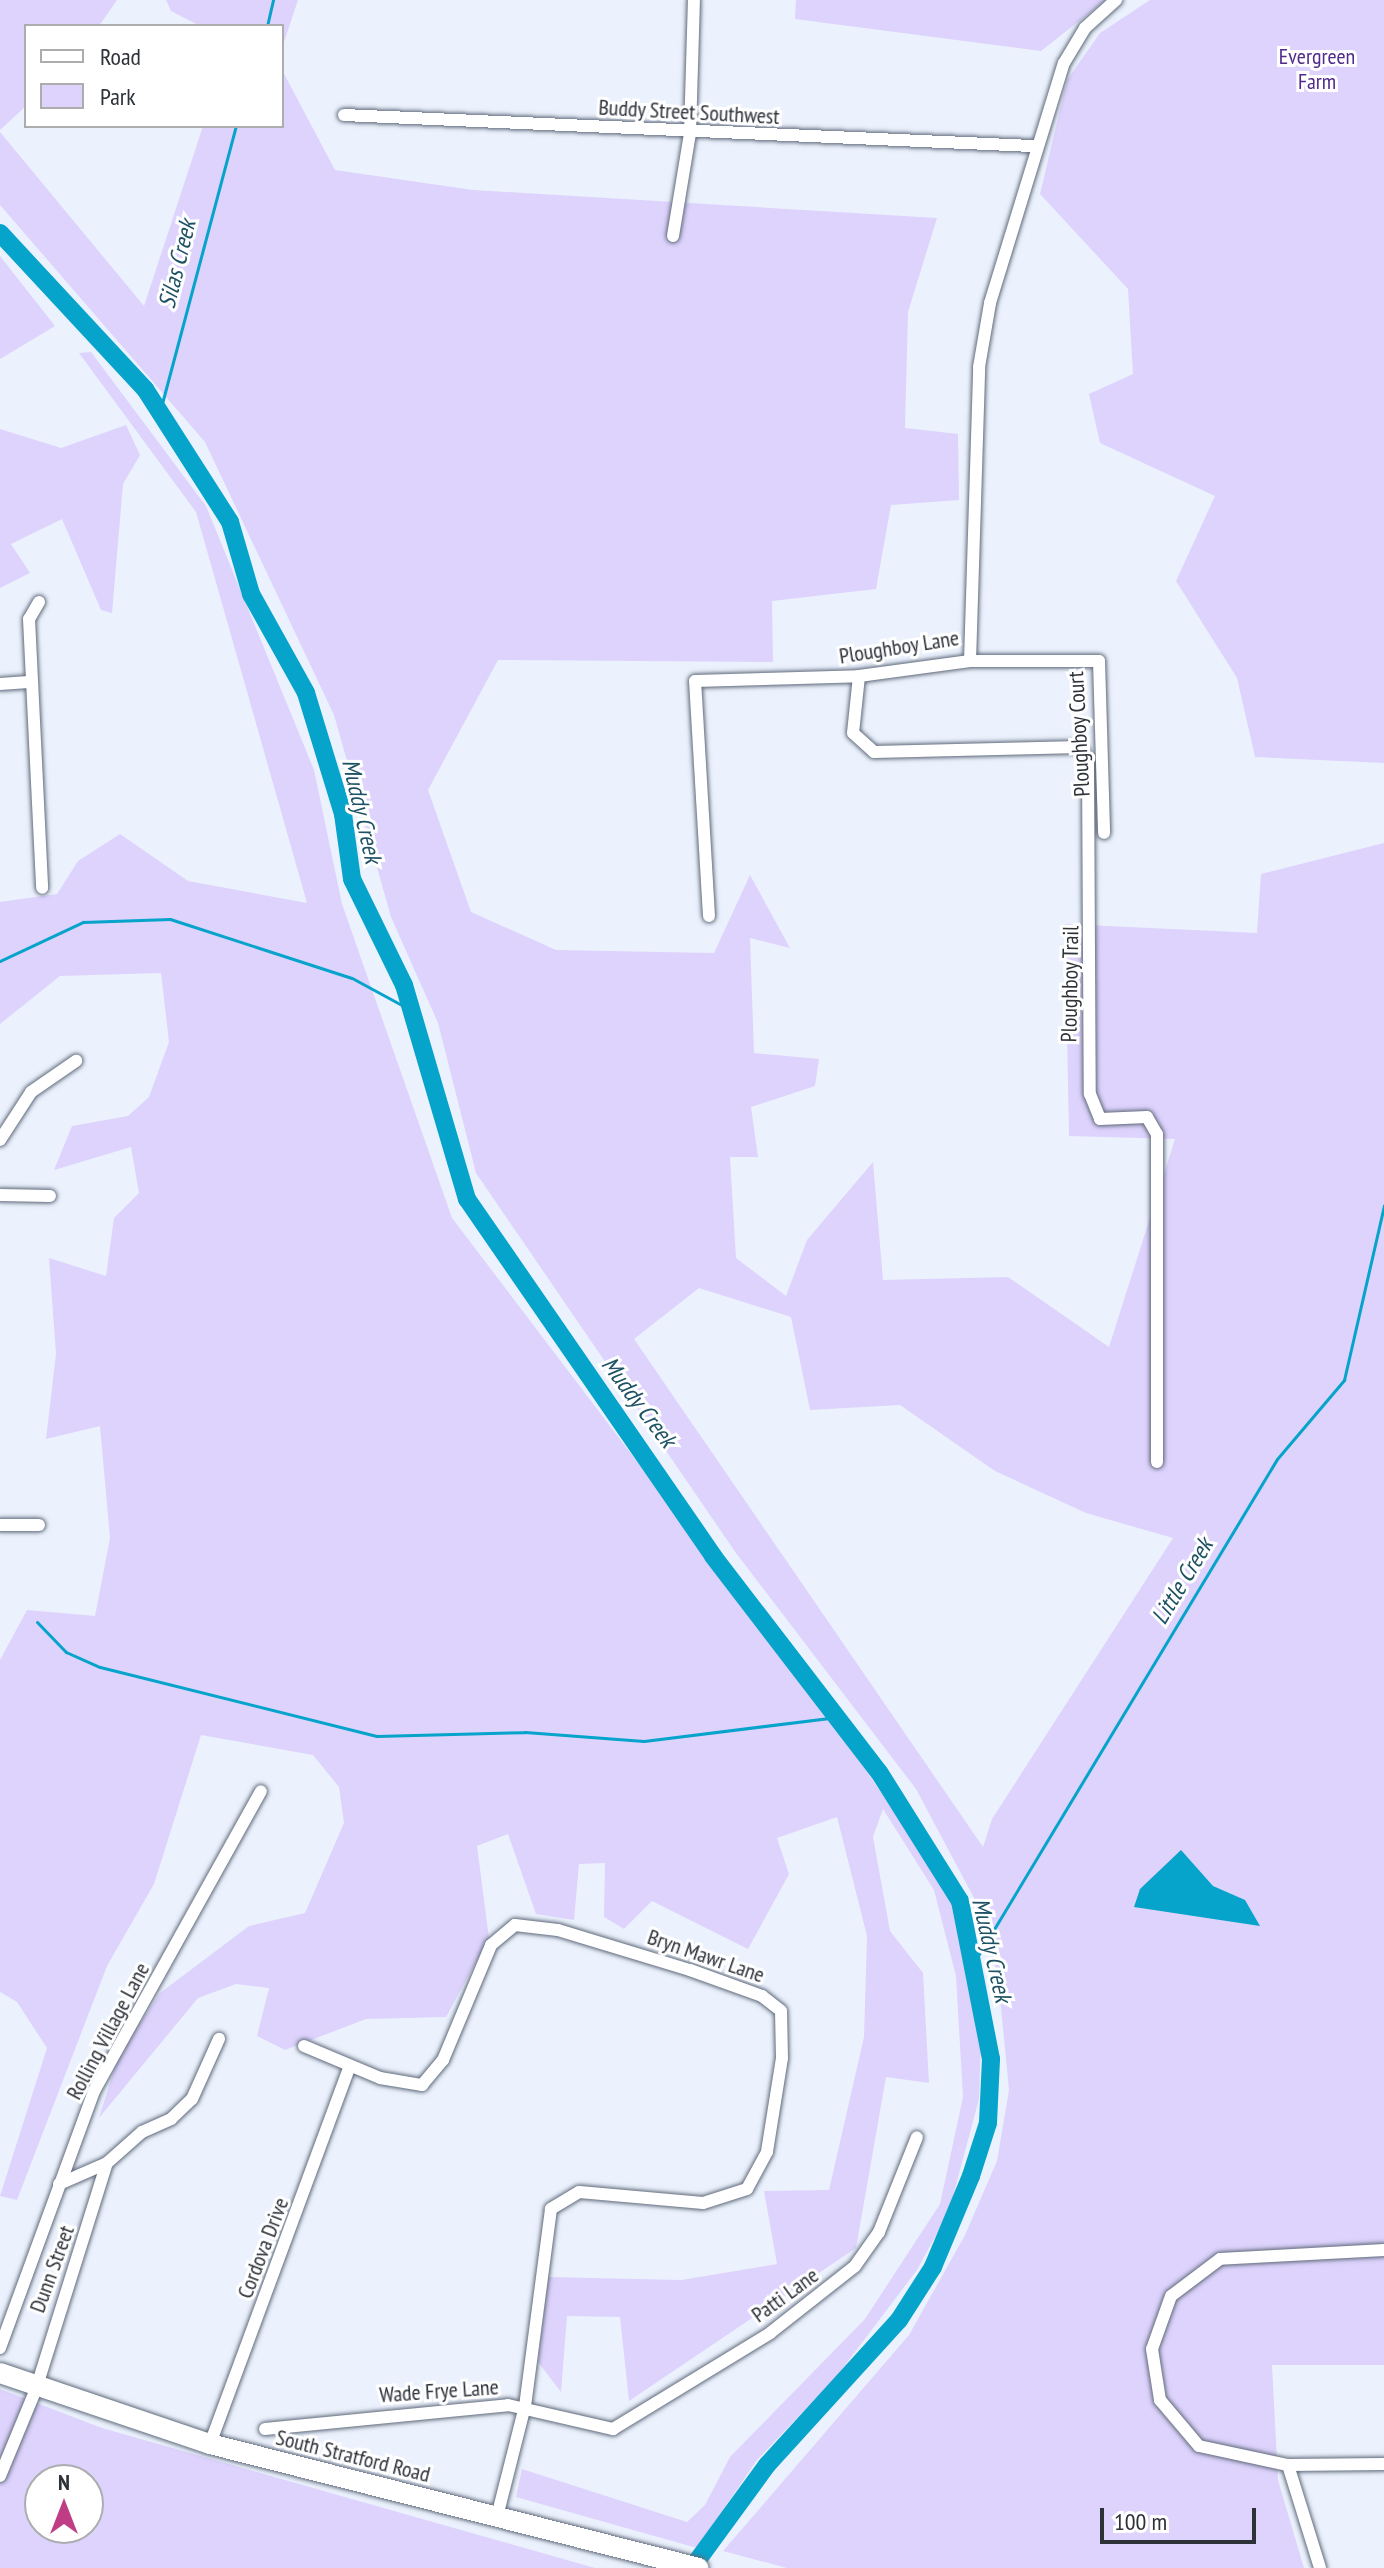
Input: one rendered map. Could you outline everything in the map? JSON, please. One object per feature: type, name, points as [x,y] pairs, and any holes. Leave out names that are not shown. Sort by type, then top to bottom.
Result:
[{"type":"main road","name":"South Stratford Road","points":[[0,2373],[36,2389],[210,2444],[699,2568]]},
{"type":"street","points":[[673,236],[690,133],[694,0]]},
{"type":"street","name":"Ploughboy Lane","points":[[709,916],[695,681],[859,676],[970,661],[979,367],[1033,146],[1074,44],[1116,0]]},
{"type":"street","name":"Buddy Street Southwest","points":[[344,115],[690,133],[1033,146]]},
{"type":"street","points":[[39,602],[29,619],[42,888]]},
{"type":"street","name":"Ploughboy Court","points":[[970,661],[1099,661],[1104,833]]},
{"type":"street","name":"Ploughboy Trail","points":[[859,676],[853,733],[874,752],[1080,747],[1088,761],[1090,1094],[1100,1119],[1147,1117],[1157,1134],[1157,1462]]},
{"type":"street","points":[[0,684],[32,682]]},
{"type":"street","points":[[0,1140],[31,1092],[76,1061]]},
{"type":"street","points":[[0,1195],[50,1196]]},
{"type":"street","points":[[0,1525],[39,1525]]},
{"type":"street","name":"Rolling Village Lane","points":[[0,2348],[94,2091],[261,1791]]},
{"type":"street","name":"Bryn Mawr Lane","points":[[304,2046],[350,2066],[413,2086],[429,2080],[491,1945],[515,1925],[558,1930],[690,1970],[762,1996],[781,2011],[782,2058],[767,2152],[747,2189],[703,2203],[579,2192],[551,2209],[525,2406],[497,2517]]},
{"type":"street","points":[[59,2184],[107,2163],[192,2099],[219,2039]]},
{"type":"street","name":"Cordova Drive","points":[[210,2444],[350,2066]]},
{"type":"street","name":"Patti Lane","points":[[613,2429],[770,2333],[855,2266],[879,2232],[917,2137]]},
{"type":"street","name":"Dunn Street","points":[[0,2476],[36,2389],[107,2163]]},
{"type":"street","points":[[1384,2250],[1220,2259],[1180,2285],[1157,2321],[1155,2387],[1178,2429],[1212,2453],[1288,2465],[1384,2464]]},
{"type":"street","name":"Wade Frye Lane","points":[[265,2429],[452,2406],[525,2406],[613,2429]]},
{"type":"street","points":[[1288,2465],[1320,2568]]},
{"type":"green space","points":[[0,0],[117,0],[100,24],[24,24],[24,108],[0,130]]},
{"type":"green space","points":[[166,0],[298,0],[284,42],[284,24],[196,24],[171,11]]},
{"type":"green space","points":[[796,0],[1106,0],[1041,51],[795,19]]},
{"type":"green space","name":"Evergreen Farm","points":[[1150,0],[1384,0],[1384,763],[1255,757],[1237,678],[1176,581],[1215,496],[1100,443],[1089,394],[1133,374],[1128,289],[1040,194],[1067,80],[1100,33]]},
{"type":"green space","points":[[284,74],[335,170],[473,190],[937,218],[908,312],[905,428],[958,434],[959,500],[891,505],[876,589],[772,601],[773,662],[498,660],[428,790],[471,912],[556,950],[714,953],[750,875],[790,948],[750,938],[754,1053],[819,1059],[815,1086],[751,1107],[758,1157],[730,1157],[736,1258],[786,1296],[807,1240],[873,1162],[883,1280],[1008,1277],[1109,1347],[1175,1139],[1069,1136],[1065,924],[1257,933],[1261,874],[1384,843],[1384,2365],[1272,2365],[1278,2480],[1304,2568],[787,2568],[723,2551],[909,2335],[965,2235],[997,2161],[1009,2090],[998,1977],[981,1911],[916,1789],[736,1553],[476,1173],[438,1023],[391,917],[334,715],[205,442],[0,205],[0,132],[144,306],[202,128],[284,128]],"holes":[[[699,1288],[791,1317],[810,1410],[900,1405],[995,1471],[1086,1513],[1173,1538],[992,1819],[983,1847],[634,1339]]]},
{"type":"green space","points":[[0,256],[55,326],[0,359]]},
{"type":"green space","points":[[91,352],[206,506],[314,770],[342,904],[452,1218],[825,1709],[954,1901],[981,2040],[979,2099],[949,2211],[917,2270],[836,2377],[757,2460],[697,2548],[516,2497],[522,2469],[687,2522],[705,2505],[730,2457],[865,2319],[940,2204],[963,2097],[956,1976],[934,1890],[883,1809],[873,1837],[890,1931],[923,1973],[929,2083],[886,2077],[856,2248],[629,2401],[620,2317],[567,2316],[561,2392],[538,2362],[548,2277],[681,2280],[777,2264],[764,2191],[829,2190],[864,2037],[867,1936],[837,1817],[777,1838],[789,1874],[748,1949],[652,1901],[624,1929],[604,1917],[605,1863],[579,1864],[574,1920],[536,1914],[508,1834],[477,1846],[489,1938],[446,2017],[366,2019],[285,2050],[257,2036],[269,1988],[236,1984],[198,1998],[99,2118],[118,2057],[160,1993],[249,1926],[305,1913],[344,1823],[339,1787],[313,1755],[201,1735],[154,1884],[107,1966],[17,2200],[0,2196],[47,2048],[17,2002],[0,1992],[0,1660],[27,1610],[95,1616],[110,1538],[100,1426],[46,1439],[56,1354],[49,1258],[106,1276],[114,1218],[139,1193],[131,1147],[54,1170],[72,1126],[128,1116],[149,1097],[169,1042],[161,973],[60,976],[0,1024],[0,902],[57,894],[78,861],[120,834],[188,881],[307,903],[196,512],[79,353]]},
{"type":"green space","points":[[126,425],[140,455],[123,484],[112,613],[101,610],[62,519],[11,544],[30,573],[0,588],[0,429],[61,448]]},
{"type":"green space","points":[[0,2389],[102,2428],[595,2568],[0,2568]]},
{"type":"water","points":[[1181,1850],[1213,1886],[1245,1900],[1260,1926],[1134,1907],[1140,1889]]},
{"type":"waterway","name":"Silas Creek","points":[[267,24],[273,0]]},
{"type":"waterway","name":"Silas Creek","points":[[160,411],[235,128]]},
{"type":"waterway","name":"Muddy Creek","points":[[0,233],[145,389],[230,522],[251,594],[306,693],[343,814],[352,879],[404,985],[467,1199],[713,1556],[879,1772],[960,1901],[991,2059],[988,2123],[971,2176],[933,2267],[899,2320],[767,2465],[692,2568]]},
{"type":"waterway","points":[[0,961],[83,922],[170,919],[352,978],[411,1010]]},
{"type":"waterway","name":"Little Creek","points":[[973,1964],[1277,1459],[1344,1380],[1384,1206]]},
{"type":"waterway","points":[[37,1622],[66,1652],[100,1667],[377,1736],[525,1732],[644,1741],[838,1717]]}]
